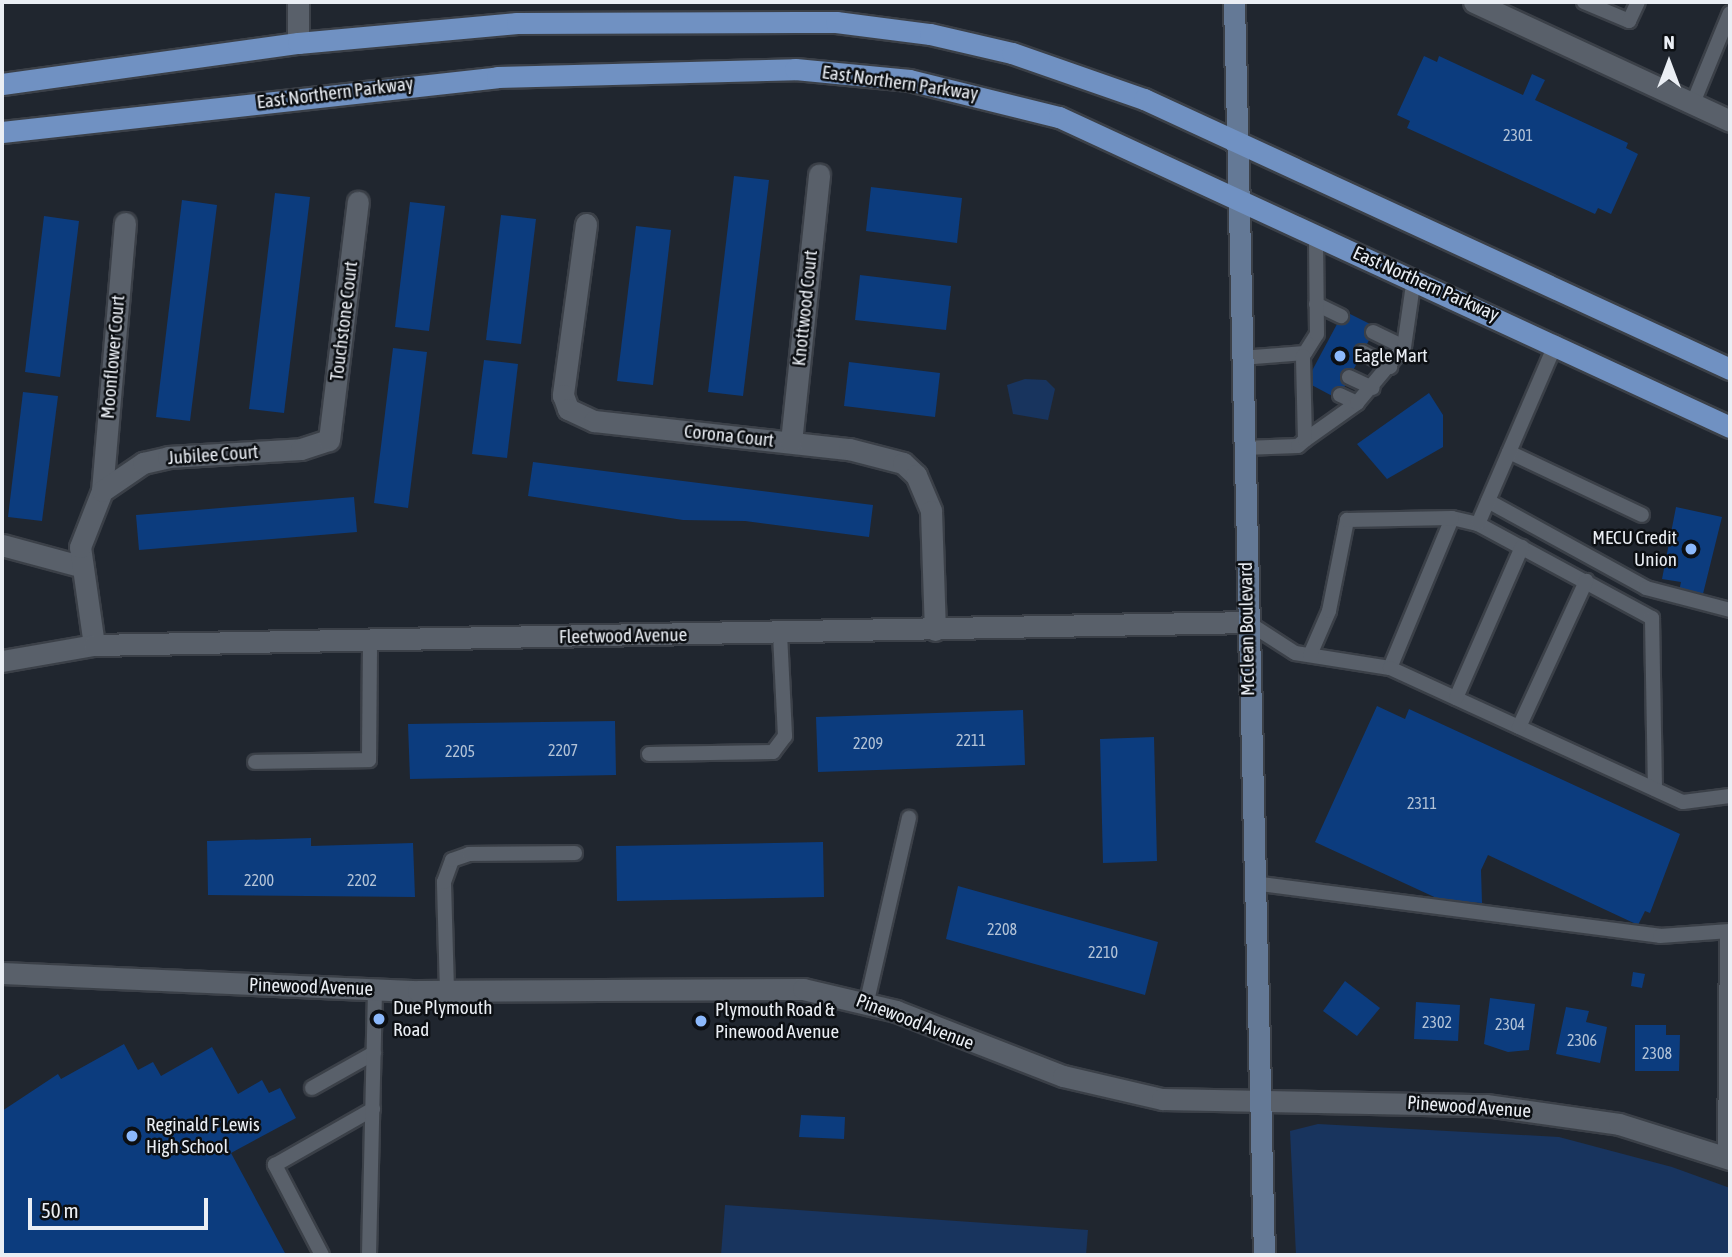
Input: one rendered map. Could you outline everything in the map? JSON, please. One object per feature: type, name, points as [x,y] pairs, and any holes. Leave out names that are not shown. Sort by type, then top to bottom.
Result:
[{"type":"main road","points":[[2,84],[298,43],[517,23],[836,22],[1012,53],[1236,140],[1730,369]]},
{"type":"main road","name":"East Northern Parkway","points":[[2,132],[497,77],[795,69],[980,94],[1059,117],[1237,201],[1556,343],[1730,427]]},
{"type":"street","points":[[298,2],[298,43]]},
{"type":"street","name":"McClean Boulevard","points":[[1234,2],[1242,448],[1264,1255]]},
{"type":"street","points":[[1474,2],[1730,121]]},
{"type":"street","name":"Knottwood Court","points":[[791,442],[819,174]]},
{"type":"street","name":"Touchstone Court","points":[[329,440],[358,202]]},
{"type":"street","name":"Moonflower Court","points":[[102,491],[125,223]]},
{"type":"street","name":"Corona Court","points":[[586,224],[563,396],[568,410],[594,421],[873,453],[916,475],[935,540],[935,630]]},
{"type":"street","name":"Jubilee Court","points":[[102,491],[143,463],[168,457],[301,449],[329,440]]},
{"type":"street","points":[[94,645],[80,566],[84,532],[102,491]]},
{"type":"street","points":[[2,545],[80,566]]},
{"type":"street","name":"Fleetwood Avenue","points":[[2,661],[94,645],[1247,622]]},
{"type":"street","points":[[1729,1159],[1730,933]]},
{"type":"street","name":"Pinewood Avenue","points":[[2,973],[375,989],[803,989],[867,1001],[1091,1084],[1162,1099],[1486,1105],[1583,1116],[1729,1159]]},
{"type":"lane","points":[[1584,2],[1629,21],[1638,2]]},
{"type":"lane","points":[[1693,103],[1730,13]]},
{"type":"lane","points":[[1305,440],[1306,377],[1317,328],[1316,235]]},
{"type":"lane","points":[[1242,448],[1298,446],[1357,404],[1373,388],[1404,347],[1415,278]]},
{"type":"lane","points":[[1316,304],[1341,316]]},
{"type":"lane","points":[[1317,328],[1331,335]]},
{"type":"lane","points":[[1373,332],[1404,347]]},
{"type":"lane","points":[[1478,524],[1556,343]]},
{"type":"lane","points":[[1363,352],[1390,367]]},
{"type":"lane","points":[[1241,358],[1309,357]]},
{"type":"lane","points":[[1349,377],[1373,388]]},
{"type":"lane","points":[[1340,395],[1357,404]]},
{"type":"lane","points":[[1508,452],[1643,515]]},
{"type":"lane","points":[[1488,500],[1646,588],[1730,610]]},
{"type":"lane","points":[[1310,656],[1329,611],[1347,520],[1452,518],[1478,524],[1652,618],[1655,789]]},
{"type":"lane","points":[[1390,668],[1452,518]]},
{"type":"lane","points":[[1456,698],[1522,547]]},
{"type":"lane","points":[[1518,727],[1586,581]]},
{"type":"lane","points":[[1247,622],[1295,653],[1390,668],[1683,802],[1730,796]]},
{"type":"lane","points":[[649,754],[773,752],[785,736],[780,633]]},
{"type":"lane","points":[[255,762],[369,760],[370,638]]},
{"type":"lane","points":[[867,1001],[909,818]]},
{"type":"lane","points":[[447,990],[444,882],[452,860],[469,854],[575,853]]},
{"type":"lane","points":[[1253,883],[1660,936],[1730,933]]},
{"type":"lane","points":[[369,1255],[375,989]]},
{"type":"lane","points":[[312,1088],[374,1053]]},
{"type":"lane","points":[[322,1255],[275,1166],[373,1109]]},
{"type":"shaded area","points":[[1025,379],[1046,380],[1055,389],[1048,420],[1013,414],[1007,385]]},
{"type":"shaded area","points":[[1318,1124],[1559,1137],[1672,1167],[1730,1188],[1730,1255],[1296,1255],[1290,1131]]},
{"type":"shaded area","points":[[725,1205],[1088,1230],[1086,1255],[721,1255]]},
{"type":"building","points":[[1424,56],[1437,62],[1439,56],[1523,95],[1532,74],[1545,80],[1535,100],[1628,143],[1626,148],[1638,154],[1611,214],[1598,208],[1595,214],[1407,128],[1410,121],[1397,115]]},
{"type":"building","points":[[734,176],[769,180],[743,396],[708,392]]},
{"type":"building","points":[[871,187],[962,198],[957,243],[866,231]]},
{"type":"building","points":[[275,193],[310,197],[284,413],[249,409]]},
{"type":"building","points":[[182,200],[217,205],[190,421],[156,417]]},
{"type":"building","points":[[410,202],[445,206],[429,331],[395,327]]},
{"type":"building","points":[[501,215],[536,219],[521,344],[486,340]]},
{"type":"building","points":[[44,216],[79,221],[60,377],[25,372]]},
{"type":"building","points":[[636,226],[671,230],[653,385],[617,381]]},
{"type":"building","points":[[860,275],[951,286],[946,330],[855,320]]},
{"type":"building","name":"Eagle Mart","points":[[1344,311],[1376,327],[1338,399],[1306,382]]},
{"type":"building","points":[[393,348],[427,352],[408,508],[374,503]]},
{"type":"building","points":[[484,360],[518,364],[507,458],[472,454]]},
{"type":"building","points":[[849,362],[940,373],[935,417],[844,406]]},
{"type":"building","points":[[23,392],[58,396],[42,521],[8,517]]},
{"type":"building","points":[[1429,393],[1443,415],[1443,447],[1387,479],[1357,444]]},
{"type":"building","points":[[533,462],[873,505],[869,537],[745,521],[683,520],[528,496]]},
{"type":"building","points":[[354,497],[357,532],[139,550],[136,515]]},
{"type":"building","name":"MECU Credit Union","points":[[1676,507],[1722,517],[1699,610],[1676,605],[1681,582],[1662,579]]},
{"type":"building","points":[[1377,706],[1405,719],[1409,709],[1680,834],[1650,913],[1645,911],[1638,925],[1488,855],[1481,870],[1482,903],[1443,901],[1315,842]]},
{"type":"building","points":[[1023,710],[1025,765],[818,772],[816,717]]},
{"type":"building","points":[[615,721],[616,775],[410,779],[408,724]]},
{"type":"building","points":[[1154,737],[1157,861],[1103,863],[1100,739]]},
{"type":"building","points":[[311,838],[311,846],[413,843],[415,897],[208,895],[207,841]]},
{"type":"building","points":[[823,842],[824,897],[617,901],[616,846]]},
{"type":"building","points":[[958,886],[1158,942],[1145,995],[946,939]]},
{"type":"building","points":[[1633,972],[1645,974],[1642,988],[1631,986]]},
{"type":"building","points":[[1345,981],[1380,1008],[1357,1036],[1323,1011]]},
{"type":"building","points":[[1490,998],[1535,1004],[1529,1050],[1508,1052],[1484,1044]]},
{"type":"building","points":[[1416,1002],[1460,1005],[1458,1041],[1414,1039]]},
{"type":"building","points":[[1566,1007],[1589,1011],[1586,1022],[1607,1027],[1600,1063],[1556,1054]]},
{"type":"building","points":[[1635,1025],[1666,1025],[1666,1035],[1680,1035],[1679,1071],[1635,1071]]},
{"type":"building","name":"Reginald F Lewis High School","points":[[124,1044],[138,1070],[153,1062],[161,1076],[212,1047],[238,1094],[262,1080],[269,1093],[280,1088],[296,1118],[231,1153],[286,1255],[2,1255],[2,1111],[58,1074],[61,1079]]},
{"type":"building","points":[[801,1115],[845,1117],[844,1139],[799,1137]]},
{"type":"place","name":"Eagle Mart","points":[[1340,356]]},
{"type":"place","name":"MECU Credit Union","points":[[1691,549]]},
{"type":"place","name":"Due Plymouth Road","points":[[379,1019]]},
{"type":"place","name":"Plymouth Road & Pinewood Avenue","points":[[701,1021]]},
{"type":"place","name":"Reginald F Lewis High School","points":[[132,1136]]}]
